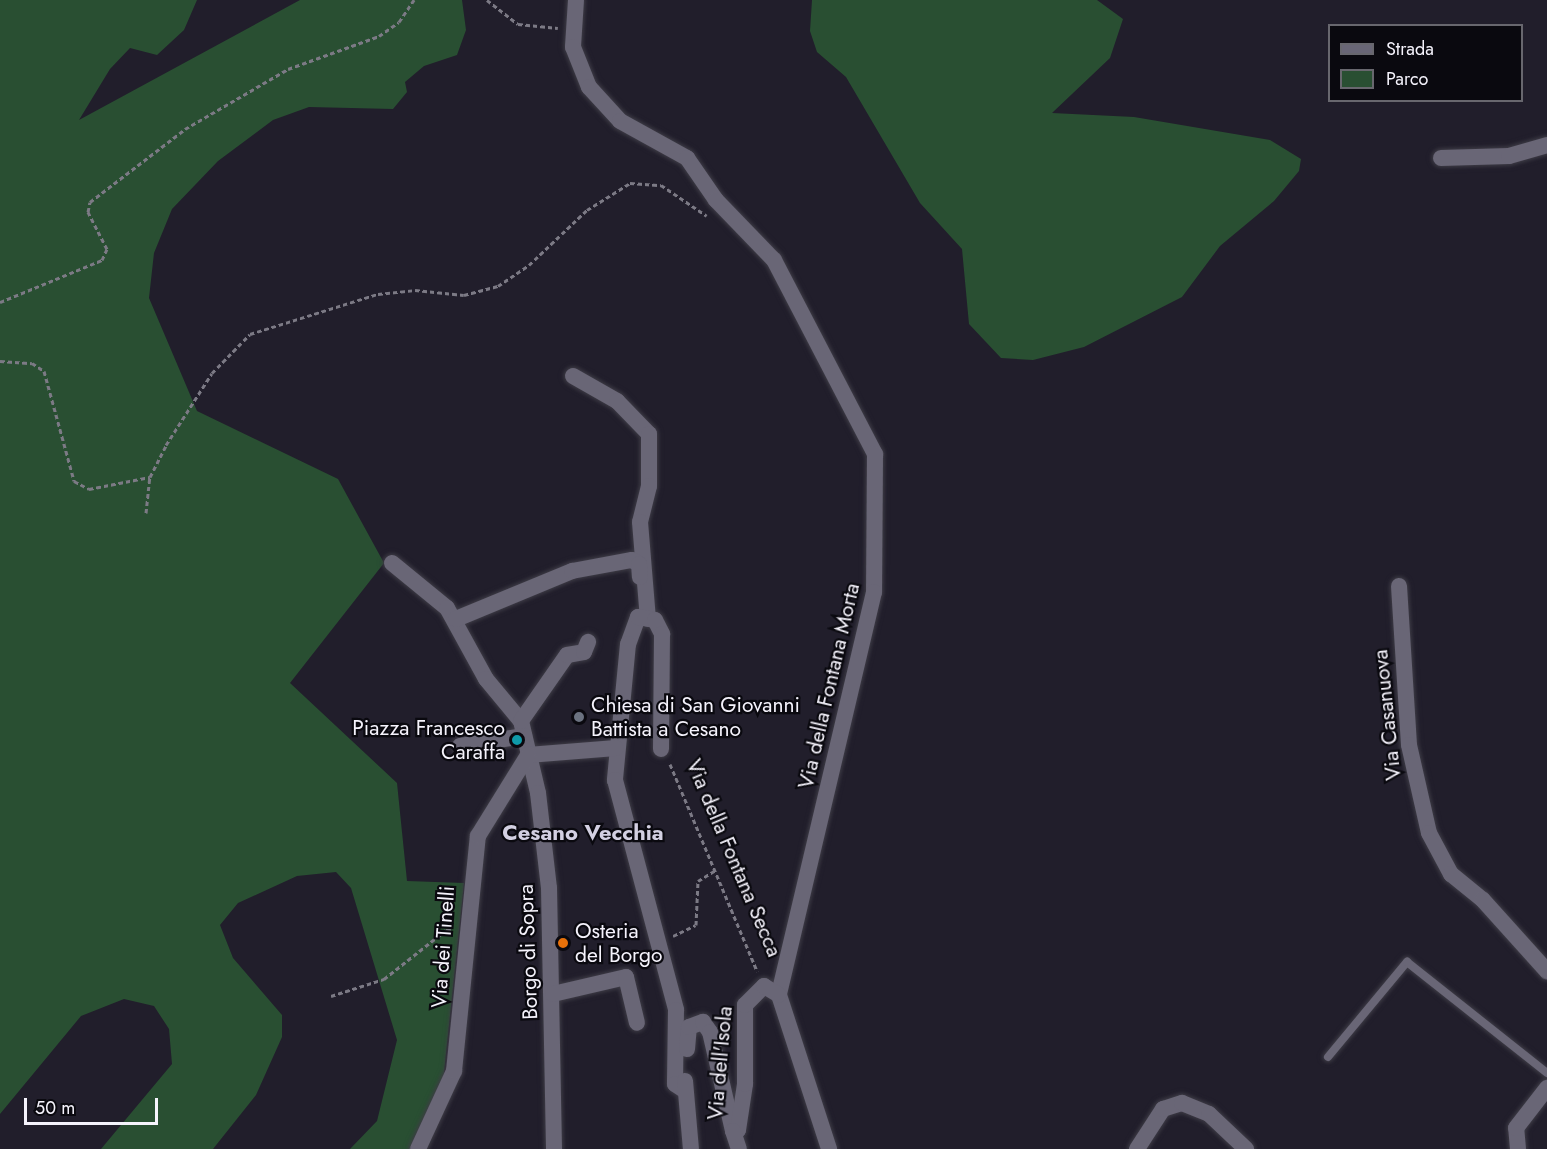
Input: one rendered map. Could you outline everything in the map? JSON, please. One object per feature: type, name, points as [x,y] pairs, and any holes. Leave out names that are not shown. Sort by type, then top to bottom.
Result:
[{"type":"street","name":"Via della Fontana Morta","points":[[576,0],[572,26],[579,67],[601,103],[624,124],[687,158],[716,200],[774,260],[875,454],[874,592],[779,995]]},
{"type":"street","points":[[1441,158],[1509,156],[1547,145]]},
{"type":"street","points":[[573,376],[617,401],[649,434],[648,493],[640,522],[643,618],[631,631],[616,748],[619,806],[669,1017],[675,1084],[684,1090],[691,1149]]},
{"type":"street","points":[[456,619],[572,571],[632,560],[640,568],[643,618]]},
{"type":"street","points":[[392,563],[456,619],[486,679],[523,728],[528,755],[616,748]]},
{"type":"street","name":"Via Casanuova","points":[[1399,586],[1409,745],[1429,833],[1451,874],[1484,900],[1547,971]]},
{"type":"street","name":"Via della Fontana Secca","points":[[643,618],[659,623],[662,634],[662,749]]},
{"type":"street","points":[[460,746],[523,728],[567,654],[584,652],[588,642]]},
{"type":"street","name":"Via dei Tinelli","points":[[418,1149],[453,1071],[466,931],[480,829],[528,755]]},
{"type":"street","name":"Borgo di Sopra","points":[[528,755],[546,848],[553,994],[554,1149]]},
{"type":"street","points":[[553,994],[626,977],[633,1023],[637,1023]]},
{"type":"street","points":[[764,986],[779,995],[829,1149]]},
{"type":"street","name":"Via dell'Isola","points":[[733,1131],[742,1126],[745,1005],[764,986]]},
{"type":"street","name":"Via dell'Isola","points":[[684,1090],[689,1027],[703,1022],[710,1032],[739,1149]]},
{"type":"street","points":[[1518,1149],[1516,1128],[1547,1088]]},
{"type":"street","points":[[1137,1149],[1163,1109],[1182,1103],[1209,1114],[1246,1149]]},
{"type":"lane","points":[[1328,1057],[1407,962],[1547,1073]]},
{"type":"path","points":[[0,302],[102,260],[107,249],[88,212],[90,202],[185,129],[288,69],[379,36],[399,22],[414,0]]},
{"type":"path","points":[[487,0],[518,24],[545,29],[572,26]]},
{"type":"path","points":[[146,513],[150,477],[212,373],[250,334],[378,294],[415,290],[464,295],[498,286],[529,266],[587,210],[630,183],[661,184],[711,217]]},
{"type":"path","points":[[0,362],[32,363],[44,371],[74,481],[89,489],[150,477]]},
{"type":"path","name":"Via della Fontana Secca","points":[[662,749],[764,986]]},
{"type":"path","points":[[664,938],[690,932],[696,925],[698,881],[714,871]]},
{"type":"path","points":[[331,996],[384,979],[446,930],[466,931]]},
{"type":"green space","points":[[0,0],[197,0],[184,30],[157,55],[130,48],[110,69],[79,120],[300,0],[462,0],[466,30],[457,55],[424,66],[405,82],[407,92],[393,109],[309,107],[273,120],[218,161],[172,209],[154,253],[149,298],[197,411],[338,479],[384,563],[290,683],[397,783],[407,881],[464,883],[443,1082],[410,1149],[350,1149],[377,1121],[397,1040],[351,888],[336,872],[297,876],[238,903],[220,925],[233,958],[282,1015],[282,1037],[256,1095],[213,1149],[101,1149],[172,1064],[169,1029],[154,1006],[124,999],[81,1016],[0,1114]]},
{"type":"green space","points":[[812,0],[1097,0],[1123,19],[1110,58],[1052,113],[1134,117],[1270,140],[1301,159],[1299,171],[1274,201],[1220,246],[1182,297],[1084,347],[1033,360],[1001,358],[969,324],[962,249],[920,203],[846,77],[817,52],[810,31]]},
{"type":"place","name":"Chiesa di San Giovanni Battista a Cesano","points":[[579,717]]},
{"type":"place","name":"Piazza Francesco Caraffa","points":[[517,740]]},
{"type":"place","name":"Osteria del Borgo","points":[[563,943]]},
{"type":"district","name":"Cesano Vecchia","points":[[583,833]]}]
